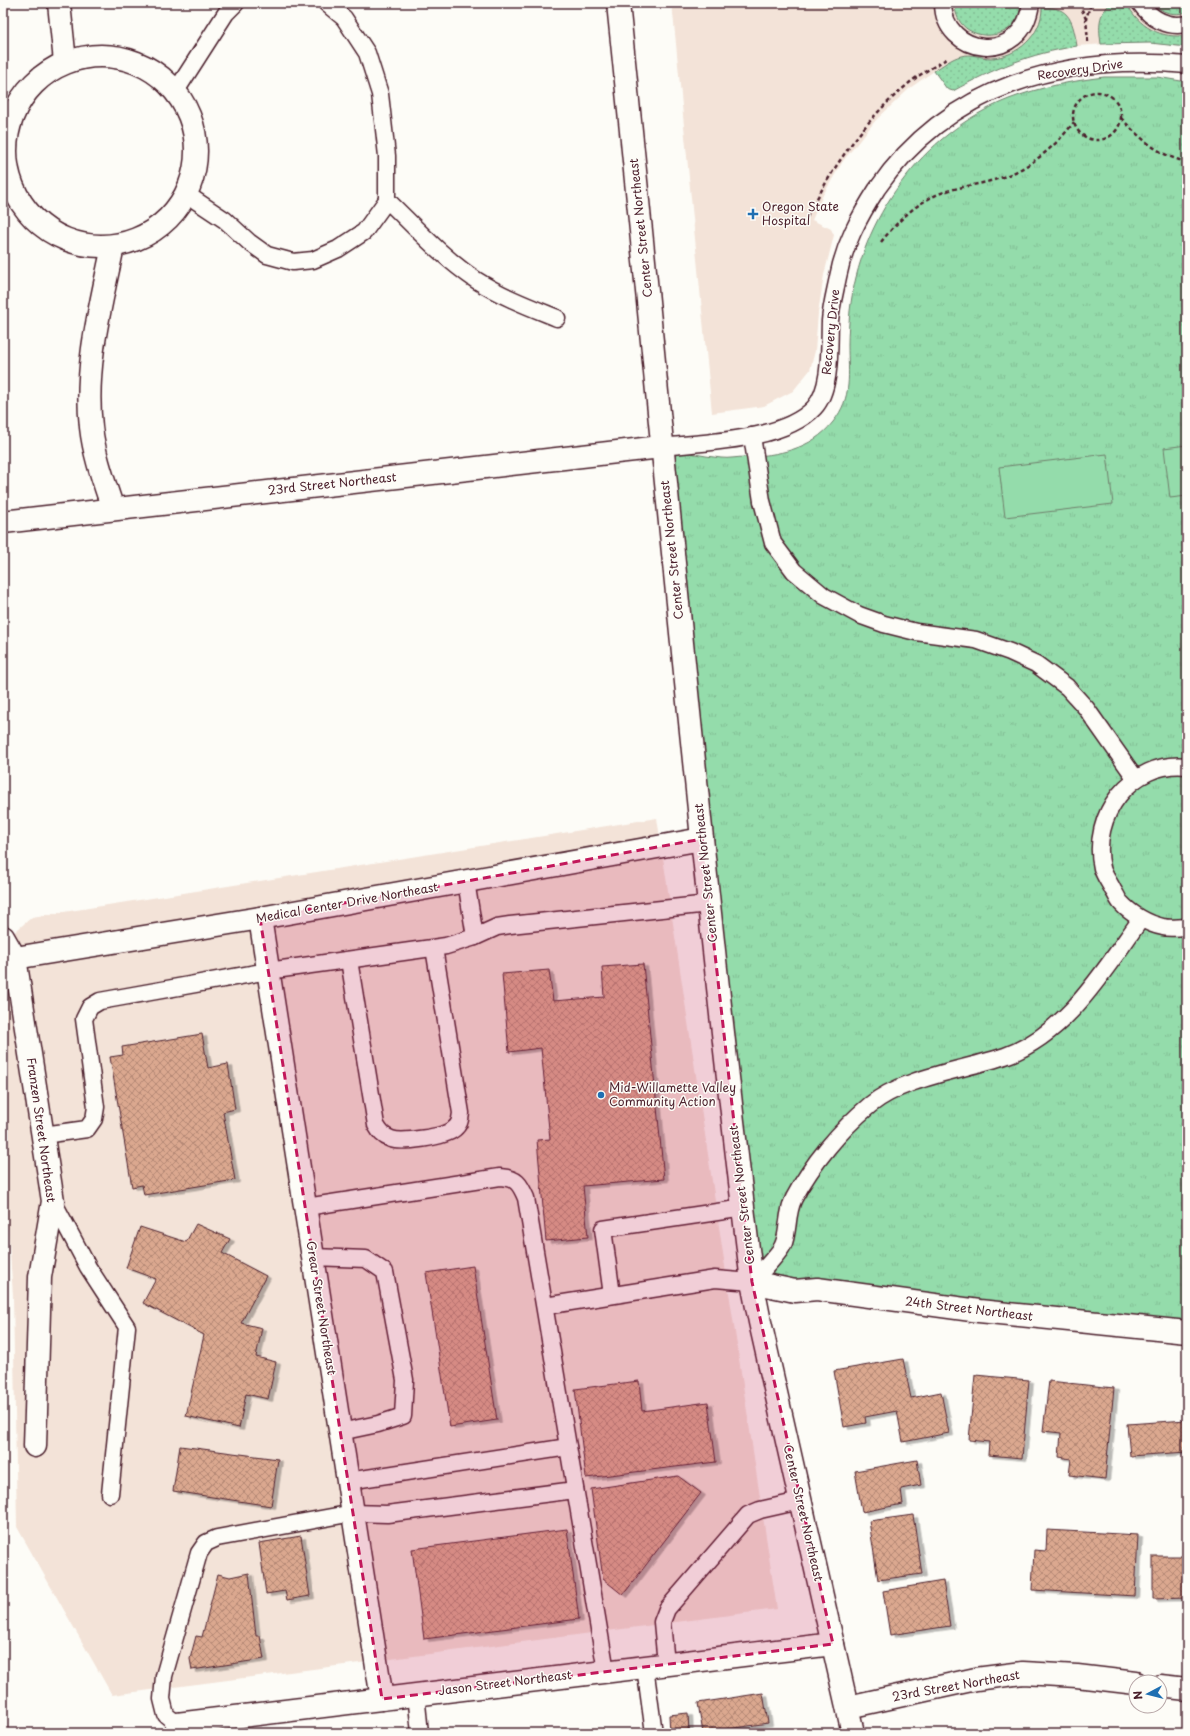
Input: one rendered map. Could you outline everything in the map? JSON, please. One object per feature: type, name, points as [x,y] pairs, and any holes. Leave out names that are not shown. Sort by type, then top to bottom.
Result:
[{"type":"street","points":[[59,3],[65,62]]},
{"type":"street","name":"Center Street Northeast","points":[[618,3],[652,338],[661,447],[702,839],[752,1282],[853,1733]]},
{"type":"street","points":[[95,55],[125,58],[153,70],[176,91],[189,115],[196,141],[195,169],[186,194],[168,220],[143,237],[113,246],[83,246],[54,235],[30,216],[13,190],[5,160],[7,129],[19,101],[39,77],[65,62],[95,55]]},
{"type":"street","points":[[113,246],[98,320],[90,380],[92,433],[97,461],[113,509]]},
{"type":"street","name":"23rd Street Northeast","points":[[3,522],[661,447]]},
{"type":"street","name":"Medical Center Drive Northeast","points":[[15,958],[260,918],[702,839]]},
{"type":"street","name":"Grear Street Northeast","points":[[260,918],[382,1699]]},
{"type":"street","points":[[3,937],[15,958]]},
{"type":"street","name":"Franzen Street Northeast","points":[[15,958],[53,1201],[40,1277],[35,1446]]},
{"type":"street","name":"24th Street Northeast","points":[[752,1282],[795,1291],[817,1289],[979,1311],[1187,1332]]},
{"type":"street","name":"Jason Street Northeast","points":[[177,1724],[833,1644]]},
{"type":"street","name":"23rd Street Northeast","points":[[848,1707],[976,1679],[1023,1673],[1077,1676],[1128,1682]]},
{"type":"street","points":[[1168,1687],[1187,1689]]},
{"type":"lane","points":[[176,91],[226,13],[236,3]]},
{"type":"lane","points":[[186,194],[225,220],[249,242],[267,255],[293,262],[313,260],[338,249],[364,232],[387,200],[387,156],[380,94],[367,52],[344,18],[326,3]]},
{"type":"lane","points":[[943,3],[946,20],[954,33],[969,43],[980,47],[996,47],[1010,41],[1021,31],[1029,18],[1032,3]]},
{"type":"lane","points":[[1140,3],[1146,12],[1158,21],[1171,25],[1187,24]]},
{"type":"lane","name":"Recovery Drive","points":[[661,447],[752,436],[773,431],[799,420],[815,407],[824,392],[829,357],[830,319],[838,275],[848,240],[866,206],[889,173],[922,137],[954,112],[994,91],[1040,74],[1112,64],[1150,62],[1187,65]]},
{"type":"lane","points":[[387,200],[445,256],[476,280],[513,300],[557,318]]},
{"type":"lane","points":[[752,436],[762,501],[773,543],[794,571],[824,596],[865,617],[884,624],[916,632],[976,640],[1010,652],[1036,664],[1067,687],[1086,708],[1136,779]]},
{"type":"lane","points":[[1187,766],[1179,765],[1159,768],[1136,779],[1118,795],[1104,820],[1099,845],[1102,870],[1121,903],[1141,919],[1163,927],[1187,927]]},
{"type":"lane","points":[[466,882],[474,937]]},
{"type":"lane","points":[[43,1135],[87,1129],[94,1119],[96,1107],[84,1019],[90,1007],[100,1001],[268,971],[446,946],[493,929],[510,925],[709,904]]},
{"type":"lane","points":[[545,1306],[715,1279],[752,1282],[783,1246],[788,1215],[793,1199],[822,1155],[844,1130],[871,1105],[893,1092],[918,1081],[1005,1056],[1028,1045],[1056,1026],[1080,1000],[1141,919]]},
{"type":"lane","points":[[349,960],[376,1125],[382,1135],[398,1141],[442,1135],[453,1131],[459,1124],[461,1113],[434,948]]},
{"type":"lane","points":[[306,1207],[500,1177],[510,1178],[520,1185],[526,1198],[606,1671]]},
{"type":"lane","points":[[53,1201],[88,1267],[127,1326],[110,1494]]},
{"type":"lane","points":[[612,1295],[603,1229],[744,1208]]},
{"type":"lane","points":[[313,1257],[366,1258],[385,1272],[405,1380],[403,1416],[378,1424],[340,1432]]},
{"type":"lane","points":[[348,1480],[568,1447]]},
{"type":"lane","points":[[177,1724],[166,1715],[162,1699],[164,1676],[199,1552],[206,1543],[217,1538],[353,1513],[387,1514],[576,1490]]},
{"type":"lane","points":[[666,1664],[662,1622],[667,1610],[748,1515],[760,1510],[800,1501]]},
{"type":"lane","points":[[645,1667],[654,1733]]},
{"type":"lane","points":[[416,1694],[420,1733]]},
{"type":"path","points":[[3,10],[10,3]]},
{"type":"path","points":[[1079,3],[1086,19],[1088,45]]},
{"type":"path","points":[[1086,19],[1091,3]]},
{"type":"path","points":[[807,218],[834,167],[879,110],[907,84],[969,43]]},
{"type":"path","points":[[1093,93],[1102,93],[1110,96],[1115,101],[1119,107],[1121,118],[1117,129],[1112,135],[1105,139],[1097,140],[1089,139],[1082,135],[1074,122],[1074,114],[1076,106],[1080,100],[1093,93]]},
{"type":"path","points":[[1121,118],[1139,137],[1152,147],[1168,156],[1187,162]]},
{"type":"path","points":[[882,242],[909,212],[933,197],[944,192],[995,180],[1026,166],[1051,147],[1074,122]]},
{"type":"highlighted area","points":[[702,839],[752,1282],[833,1644],[382,1699],[260,918]]},
{"type":"shaded area","name":"Oregon State Hospital","points":[[672,3],[1187,3],[1187,47],[1134,42],[1077,46],[1033,56],[997,68],[951,91],[947,89],[934,71],[910,88],[876,120],[843,161],[823,195],[812,220],[831,229],[834,235],[824,275],[818,313],[815,351],[810,370],[793,391],[764,406],[712,413]]},
{"type":"shaded area","points":[[657,818],[777,1609],[112,1695],[17,1527],[13,1295],[3,1156],[3,942],[32,917]]},
{"type":"green space","points":[[955,3],[1020,3],[1018,17],[1011,27],[1000,33],[988,35],[976,33],[965,27],[958,17]]},
{"type":"green space","points":[[1112,3],[1127,3],[1137,18],[1151,30],[1168,35],[1187,35],[1187,47],[1150,43],[1101,44],[1101,16],[1107,7]]},
{"type":"green space","points":[[1153,3],[1187,3],[1187,12],[1178,14],[1168,13]]},
{"type":"green space","points":[[1042,8],[1052,8],[1065,13],[1072,24],[1077,46],[1043,53],[1013,63],[983,75],[953,91],[947,89],[934,71],[951,60],[961,56],[968,55],[991,58],[1001,57],[1019,49],[1033,35],[1038,27]]},
{"type":"green space","points":[[1104,77],[1157,77],[1187,82],[1187,1332],[752,1282],[661,447],[698,455],[730,458],[770,455],[793,449],[815,439],[833,422],[844,404],[849,376],[849,319],[856,277],[867,244],[882,212],[901,183],[923,157],[949,134],[978,114],[1009,99],[1032,91]]},
{"type":"green space","points":[[1187,445],[1187,496],[1170,498],[1164,448]]},
{"type":"green space","points":[[1107,454],[1113,504],[1005,517],[999,467]]},
{"type":"building","name":"Mid-Willamette Valley Community Action","points":[[643,964],[664,1179],[583,1186],[588,1237],[546,1241],[537,1140],[550,1139],[541,1048],[509,1052],[502,974],[549,970],[553,1001],[604,997],[602,967]]},
{"type":"building","points":[[202,1034],[208,1068],[228,1064],[235,1109],[223,1112],[235,1180],[144,1195],[142,1185],[132,1187],[110,1057],[123,1055],[122,1047]]},
{"type":"building","points":[[196,1224],[230,1239],[222,1253],[266,1276],[241,1323],[262,1328],[256,1357],[276,1362],[268,1399],[246,1394],[239,1428],[186,1416],[204,1335],[143,1303],[156,1279],[126,1268],[140,1227],[186,1242]]},
{"type":"building","points":[[473,1266],[497,1420],[450,1427],[426,1273]]},
{"type":"building","points":[[903,1359],[911,1398],[941,1392],[949,1433],[903,1442],[897,1411],[865,1417],[866,1423],[844,1427],[834,1371]]},
{"type":"building","points":[[975,1375],[1029,1380],[1022,1458],[988,1455],[989,1442],[969,1440]]},
{"type":"building","points":[[639,1381],[642,1411],[708,1402],[716,1462],[586,1478],[575,1389]]},
{"type":"building","points":[[1049,1381],[1114,1388],[1105,1479],[1069,1475],[1071,1459],[1059,1457],[1061,1433],[1043,1431]]},
{"type":"building","points":[[1187,1420],[1187,1452],[1130,1456],[1127,1424]]},
{"type":"building","points":[[180,1446],[278,1459],[271,1506],[173,1491]]},
{"type":"building","points":[[917,1460],[921,1485],[901,1489],[903,1504],[862,1512],[855,1471]]},
{"type":"building","points":[[678,1476],[701,1493],[623,1595],[603,1579],[591,1489]]},
{"type":"building","points":[[913,1515],[922,1574],[878,1580],[869,1521]]},
{"type":"building","points":[[567,1529],[579,1619],[424,1639],[412,1549]]},
{"type":"building","points":[[1047,1530],[1138,1535],[1135,1596],[1032,1590],[1034,1550],[1046,1551]]},
{"type":"building","points":[[301,1536],[310,1596],[287,1600],[285,1591],[266,1594],[259,1543]]},
{"type":"building","points":[[1153,1556],[1187,1556],[1187,1598],[1153,1599]]},
{"type":"building","points":[[249,1573],[256,1636],[260,1636],[264,1659],[192,1670],[190,1659],[196,1636],[202,1637],[218,1574],[230,1577]]},
{"type":"building","points":[[943,1581],[950,1626],[890,1635],[883,1591]]},
{"type":"building","points":[[763,1693],[768,1723],[703,1733],[698,1703]]},
{"type":"building","points":[[688,1713],[689,1733],[670,1733],[669,1715]]},
{"type":"place","name":"Oregon State Hospital","points":[[753,214]]},
{"type":"place","name":"Mid-Willamette Valley Community Action","points":[[601,1095]]}]
